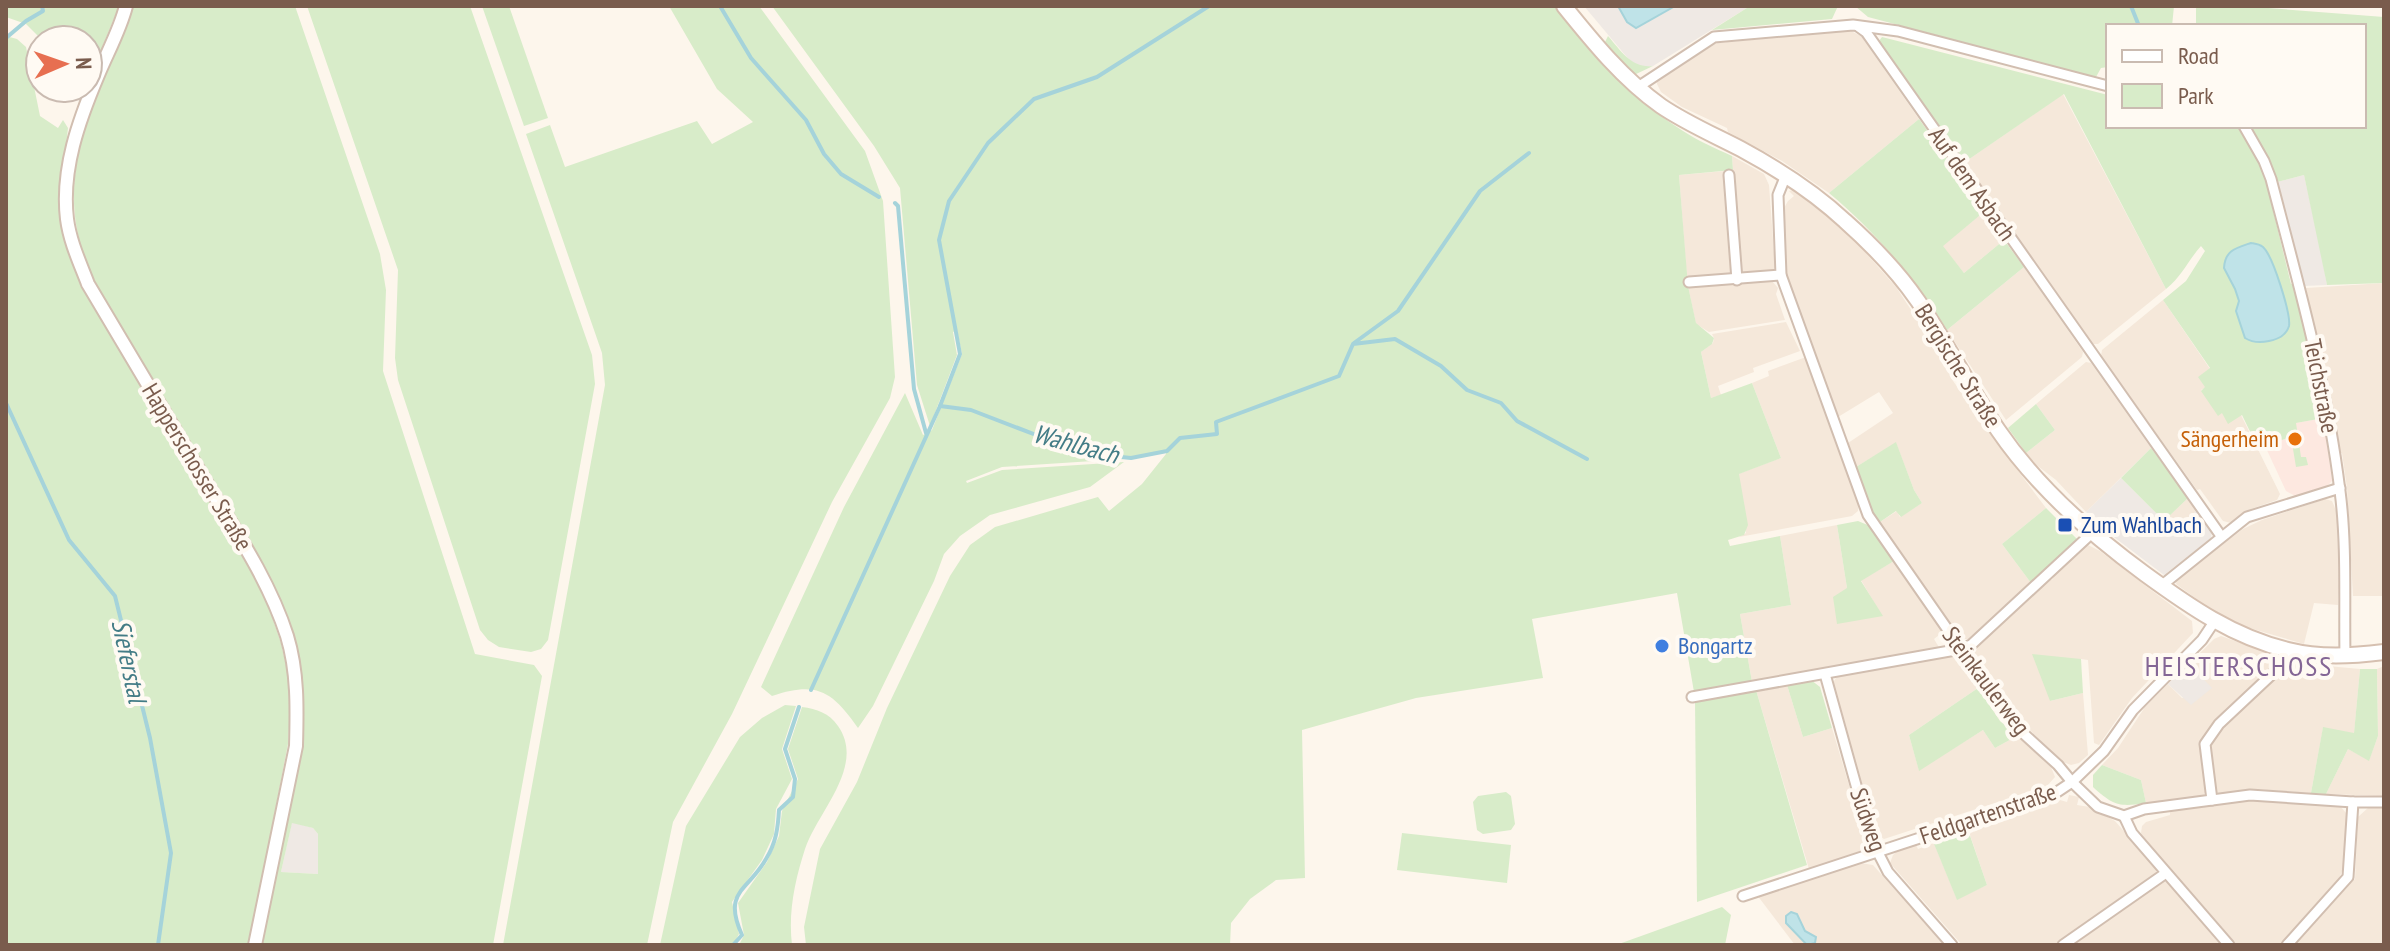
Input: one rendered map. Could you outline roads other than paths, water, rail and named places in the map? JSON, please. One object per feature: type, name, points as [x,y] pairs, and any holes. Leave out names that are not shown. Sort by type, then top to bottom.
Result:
[{"type":"main road","name":"Bergische Straße","points":[[1564,6],[1593,42],[1662,106],[1786,175],[1843,218],[1883,257],[1918,301],[1998,430],[2042,485],[2092,533],[2214,622],[2250,639],[2290,651],[2345,657],[2384,652]]},
{"type":"street","name":"Happerschosser Straße","points":[[126,6],[76,135],[66,190],[67,220],[72,244],[88,284],[252,559],[288,638],[295,671],[296,746],[255,945]]},
{"type":"street","points":[[1638,87],[1714,37],[1846,26],[1898,31],[2106,85]]},
{"type":"street","name":"Auf dem Asbach","points":[[1859,27],[1866,32],[2221,536]]},
{"type":"street","name":"Teichstraße","points":[[2245,128],[2271,179],[2302,296],[2328,414],[2340,488],[2343,530],[2345,657]]},
{"type":"street","points":[[1729,175],[1737,280]]},
{"type":"street","name":"Steinkaulerweg","points":[[1786,175],[1778,195],[1781,275],[1868,515],[2014,725],[2098,807],[2124,816]]},
{"type":"street","points":[[1689,282],[1781,275]]},
{"type":"street","points":[[2161,586],[2221,536],[2254,514],[2340,488]]},
{"type":"street","points":[[1692,697],[1971,645],[2092,533]]},
{"type":"street","name":"Feldgartenstraße","points":[[1743,896],[2054,794],[2072,782],[2104,751],[2133,710],[2202,640],[2214,622]]},
{"type":"street","points":[[2212,800],[2205,744],[2219,724],[2284,663],[2290,651]]},
{"type":"street","name":"Südweg","points":[[1825,674],[1877,852],[1888,872],[1952,945]]},
{"type":"street","points":[[2229,945],[2132,833],[2124,816],[2144,809],[2263,795],[2384,802]]},
{"type":"street","points":[[2287,945],[2348,877],[2353,802]]},
{"type":"street","points":[[2063,945],[2166,873]]},
{"type":"water","points":[[1618,6],[1675,6],[1636,28],[1627,22]]},
{"type":"water","points":[[2251,243],[2263,247],[2272,261],[2289,320],[2284,335],[2263,342],[2245,338],[2236,311],[2239,301],[2224,268],[2229,253]]},
{"type":"water","points":[[1791,912],[1797,914],[1805,931],[1816,937],[1815,943],[1807,945],[1786,923],[1786,916]]},
{"type":"waterway","name":"Sieferstal","points":[[6,38],[43,11],[42,6]]},
{"type":"waterway","points":[[720,6],[751,58],[806,120],[824,154],[841,174],[879,197]]},
{"type":"waterway","points":[[940,406],[960,354],[939,240],[949,201],[988,143],[1034,99],[1097,77],[1209,6]]},
{"type":"waterway","points":[[2131,6],[2138,24]]},
{"type":"waterway","points":[[1354,343],[1398,311],[1480,191],[1529,153]]},
{"type":"waterway","points":[[895,203],[898,206],[914,389],[926,433]]},
{"type":"waterway","name":"Wahlbach","points":[[811,690],[940,406],[971,410],[1044,438],[1055,437],[1102,455],[1131,458],[1167,451],[1180,438],[1217,434],[1216,422],[1339,376],[1353,344],[1395,339],[1441,366],[1467,390],[1501,403],[1517,421],[1587,459]]},
{"type":"waterway","name":"Sieferstal","points":[[6,403],[69,540],[115,596],[150,738],[171,853],[158,945]]},
{"type":"waterway","name":"Wahlbach","points":[[733,945],[742,935],[735,909],[736,900],[769,853],[776,835],[779,810],[793,797],[795,779],[785,749],[799,707]]},
{"type":"place","name":"Sängerheim","points":[[2295,439]]},
{"type":"place","name":"Zum Wahlbach","points":[[2065,525]]},
{"type":"place","name":"Bongartz","points":[[1662,646]]},
{"type":"district","name":"HEISTERSCHOSS","points":[[2239,666]]}]
